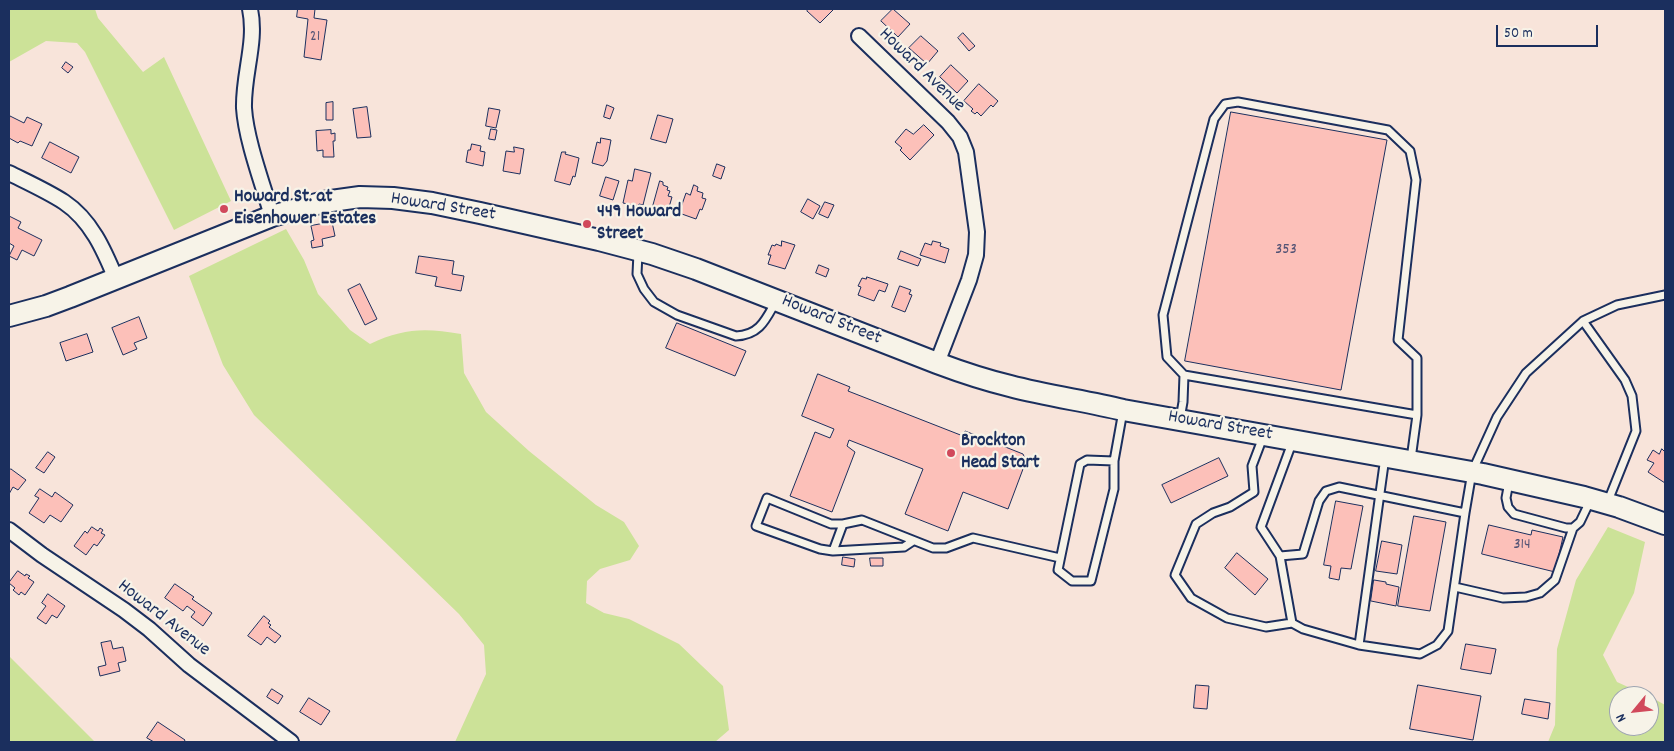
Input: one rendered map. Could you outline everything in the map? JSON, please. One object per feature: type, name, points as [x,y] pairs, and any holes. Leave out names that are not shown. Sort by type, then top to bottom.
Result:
[{"type":"main road","name":"Howard Street","points":[[9,316],[46,306],[272,216],[324,202],[360,197],[393,198],[432,203],[480,213],[638,250],[696,269],[975,377],[1011,387],[1123,410],[1472,472],[1599,502],[1665,524]]},
{"type":"street","points":[[250,9],[253,22],[245,78],[244,110],[251,145],[272,216]]},
{"type":"street","name":"Howard Avenue","points":[[859,36],[948,122],[960,136],[966,152],[977,232],[976,255],[969,280],[937,363]]},
{"type":"street","points":[[9,173],[66,203],[78,214],[100,243],[116,279]]},
{"type":"street","name":"Howard Avenue","points":[[9,530],[42,555],[124,610],[149,629],[189,665],[291,742]]},
{"type":"lane","points":[[1410,462],[1417,416],[1417,358],[1398,340],[1416,180],[1410,151],[1388,130],[1238,102],[1225,104],[1214,119],[1163,315],[1166,357],[1184,375],[1417,416]]},
{"type":"lane","points":[[638,250],[637,274],[644,289],[654,302],[677,315],[736,336],[744,336],[756,331],[764,322],[777,300]]},
{"type":"lane","points":[[1264,435],[1252,466],[1254,492],[1230,507],[1213,513],[1196,524],[1175,574],[1191,598],[1227,618],[1266,627],[1292,623],[1303,629],[1358,645],[1420,654],[1437,645],[1448,631],[1472,472],[1497,418],[1526,373],[1583,321],[1617,304],[1665,295]]},
{"type":"lane","points":[[1455,587],[1503,598],[1526,598],[1540,593],[1555,580],[1574,528],[1599,502],[1636,431],[1632,396],[1625,380],[1583,321]]},
{"type":"lane","points":[[1180,419],[1184,375]]},
{"type":"lane","points":[[1114,462],[1087,460],[1080,464],[1058,570],[1072,581],[1091,580],[1114,489],[1114,462],[1123,410]]},
{"type":"lane","points":[[1292,623],[1280,556],[1261,527],[1293,440]]},
{"type":"lane","points":[[1358,645],[1385,457]]},
{"type":"lane","points":[[1510,480],[1506,498],[1508,508],[1514,514],[1566,528],[1574,528]]},
{"type":"lane","points":[[1280,556],[1303,554],[1319,501],[1326,491],[1339,487],[1465,513]]},
{"type":"lane","points":[[913,540],[904,547],[833,551],[820,549],[756,526],[767,498],[831,524],[843,524],[862,520],[913,540],[933,548],[946,548],[973,538],[1060,558]]},
{"type":"lane","points":[[833,551],[843,524]]},
{"type":"green space","points":[[9,9],[95,9],[98,18],[143,72],[164,57],[231,201],[174,230],[85,52],[77,43],[46,41],[9,62]]},
{"type":"green space","points":[[286,229],[304,260],[318,294],[350,330],[370,344],[404,332],[425,330],[461,334],[464,373],[486,412],[529,451],[596,505],[624,522],[639,546],[630,560],[600,569],[587,581],[586,603],[604,613],[629,619],[679,644],[723,686],[729,730],[715,742],[455,742],[486,674],[484,645],[459,614],[254,415],[223,365],[189,276]]},
{"type":"green space","points":[[1608,527],[1645,542],[1634,593],[1603,655],[1617,682],[1626,686],[1609,686],[1609,736],[1659,736],[1659,702],[1665,705],[1665,742],[1548,742],[1555,725],[1557,649],[1576,580]]},
{"type":"green space","points":[[9,656],[95,742],[9,742]]},
{"type":"building","points":[[298,9],[315,9],[314,18],[327,20],[321,60],[304,57],[308,19],[297,17]]},
{"type":"building","points":[[809,9],[834,9],[820,23],[807,11]]},
{"type":"building","points":[[893,9],[910,24],[898,37],[881,21]]},
{"type":"building","points":[[963,33],[975,46],[969,51],[958,38]]},
{"type":"building","points":[[921,36],[938,51],[927,64],[909,48]]},
{"type":"building","points":[[66,62],[73,67],[68,73],[62,68]]},
{"type":"building","points":[[951,65],[968,81],[957,93],[940,77]]},
{"type":"building","points":[[979,84],[998,101],[993,107],[991,105],[981,116],[977,112],[975,114],[971,111],[973,109],[964,101]]},
{"type":"building","points":[[333,102],[333,120],[326,120],[326,103]]},
{"type":"building","points":[[607,105],[614,108],[610,119],[604,117]]},
{"type":"building","points":[[367,107],[371,137],[357,138],[353,109]]},
{"type":"building","points":[[489,108],[500,110],[496,128],[486,126]]},
{"type":"building","points":[[1231,112],[1387,140],[1341,390],[1185,361]]},
{"type":"building","points":[[658,115],[673,119],[666,143],[651,139]]},
{"type":"building","points":[[10,116],[24,123],[27,117],[42,124],[32,146],[20,141],[18,143],[9,138]]},
{"type":"building","points":[[924,125],[934,135],[910,160],[900,150],[902,148],[895,142],[906,129],[913,134]]},
{"type":"building","points":[[491,129],[497,130],[495,140],[489,139]]},
{"type":"building","points":[[331,130],[331,134],[335,133],[335,141],[333,141],[334,157],[323,157],[323,150],[317,151],[316,131]]},
{"type":"building","points":[[601,138],[611,140],[607,161],[603,166],[592,163],[597,142],[600,143]]},
{"type":"building","points":[[50,142],[79,157],[71,173],[42,158]]},
{"type":"building","points":[[472,144],[481,146],[480,151],[485,152],[483,166],[466,162],[468,150],[470,150]]},
{"type":"building","points":[[514,147],[524,149],[520,174],[503,171],[506,151],[514,152]]},
{"type":"building","points":[[562,152],[579,158],[575,177],[573,176],[570,185],[555,181]]},
{"type":"building","points":[[717,164],[725,167],[721,179],[713,176]]},
{"type":"building","points":[[635,169],[651,173],[643,205],[639,204],[638,206],[623,203],[628,180],[632,181]]},
{"type":"building","points":[[606,177],[619,181],[613,200],[600,196]]},
{"type":"building","points":[[660,181],[668,187],[667,190],[670,191],[668,196],[672,197],[667,214],[652,210]]},
{"type":"building","points":[[694,185],[698,187],[697,191],[703,193],[702,198],[706,199],[696,219],[679,213],[686,193],[690,195]]},
{"type":"building","points":[[808,199],[820,206],[813,219],[801,212]]},
{"type":"building","points":[[825,202],[834,205],[828,218],[819,214]]},
{"type":"building","points":[[9,216],[21,222],[18,228],[42,240],[34,256],[22,250],[17,260],[9,256],[14,246],[9,243]]},
{"type":"building","points":[[332,222],[335,236],[322,239],[323,246],[312,248],[311,241],[314,240],[311,226]]},
{"type":"building","points":[[782,241],[795,245],[785,269],[768,264],[771,255],[768,255],[772,245],[781,246]]},
{"type":"building","points":[[933,241],[941,243],[940,246],[949,249],[945,263],[920,255],[925,243],[931,245]]},
{"type":"building","points":[[901,251],[921,259],[918,266],[898,259]]},
{"type":"building","points":[[419,256],[454,261],[452,274],[464,276],[461,291],[435,286],[437,277],[416,273]]},
{"type":"building","points":[[819,265],[829,269],[826,277],[816,273]]},
{"type":"building","points":[[867,277],[888,284],[885,292],[879,290],[874,301],[858,295],[861,287],[858,286],[862,278],[866,279]]},
{"type":"building","points":[[360,284],[377,319],[365,325],[348,290]]},
{"type":"building","points":[[900,286],[911,290],[909,294],[912,295],[905,312],[892,307]]},
{"type":"building","points":[[139,317],[147,338],[134,343],[137,349],[123,355],[112,328]]},
{"type":"building","points":[[677,323],[746,351],[735,376],[666,348]]},
{"type":"building","points":[[87,334],[93,352],[66,361],[60,343]]},
{"type":"building","name":"Brockton Head Start","points":[[818,374],[850,387],[848,391],[963,436],[965,431],[1023,454],[1026,461],[1008,509],[963,492],[948,531],[905,514],[923,469],[849,440],[847,446],[855,452],[832,512],[790,496],[815,432],[830,438],[834,429],[802,416]]},
{"type":"building","points":[[1662,449],[1665,452],[1665,483],[1648,472],[1654,463],[1647,460],[1653,450],[1659,454]]},
{"type":"building","points":[[48,452],[55,457],[44,473],[36,468]]},
{"type":"building","points":[[1219,458],[1228,476],[1171,503],[1162,485]]},
{"type":"building","points":[[11,469],[26,480],[18,490],[13,487],[9,494],[9,471]]},
{"type":"building","points":[[40,489],[52,497],[55,492],[73,505],[61,522],[50,515],[44,523],[29,513],[39,498],[35,496]]},
{"type":"building","points":[[1336,501],[1363,506],[1351,569],[1341,568],[1339,580],[1329,578],[1331,566],[1324,565]]},
{"type":"building","points":[[1414,516],[1446,522],[1430,611],[1398,606]]},
{"type":"building","points":[[1489,525],[1531,535],[1532,530],[1563,537],[1555,572],[1482,554]]},
{"type":"building","points":[[92,527],[98,531],[100,528],[103,530],[101,533],[105,535],[97,546],[94,544],[86,555],[74,546],[85,531],[87,533]]},
{"type":"building","points":[[1382,541],[1402,545],[1397,574],[1376,571]]},
{"type":"building","points":[[1237,553],[1268,579],[1255,595],[1225,568]]},
{"type":"building","points":[[843,557],[855,559],[854,567],[842,565]]},
{"type":"building","points":[[870,558],[883,558],[883,566],[871,566]]},
{"type":"building","points":[[18,571],[25,576],[26,574],[30,576],[28,578],[34,582],[25,595],[21,592],[19,595],[9,583]]},
{"type":"building","points":[[1374,580],[1399,587],[1396,606],[1371,601]]},
{"type":"building","points":[[175,584],[212,613],[203,626],[191,617],[195,612],[187,606],[183,611],[165,598]]},
{"type":"building","points":[[48,594],[65,606],[57,618],[52,615],[46,624],[37,618],[46,606],[42,603]]},
{"type":"building","points":[[264,616],[270,621],[268,623],[271,625],[269,627],[281,636],[275,643],[267,637],[261,645],[248,636]]},
{"type":"building","points":[[111,641],[113,649],[123,647],[126,661],[118,663],[120,671],[100,676],[98,667],[106,665],[101,643]]},
{"type":"building","points":[[1466,644],[1496,649],[1491,674],[1461,669]]},
{"type":"building","points":[[1196,685],[1209,686],[1207,709],[1194,708]]},
{"type":"building","points":[[1418,685],[1481,696],[1473,740],[1410,729]]},
{"type":"building","points":[[272,689],[283,696],[278,704],[267,697]]},
{"type":"building","points":[[309,698],[330,711],[321,725],[300,712]]},
{"type":"building","points":[[1525,699],[1550,703],[1548,719],[1522,714]]},
{"type":"building","points":[[158,722],[185,740],[184,742],[154,742],[147,738]]},
{"type":"place","name":"Howard St. at Eisenhower Estates","points":[[224,209]]},
{"type":"place","name":"449 Howard Street","points":[[587,224]]},
{"type":"place","name":"Brockton Head Start","points":[[951,453]]}]
